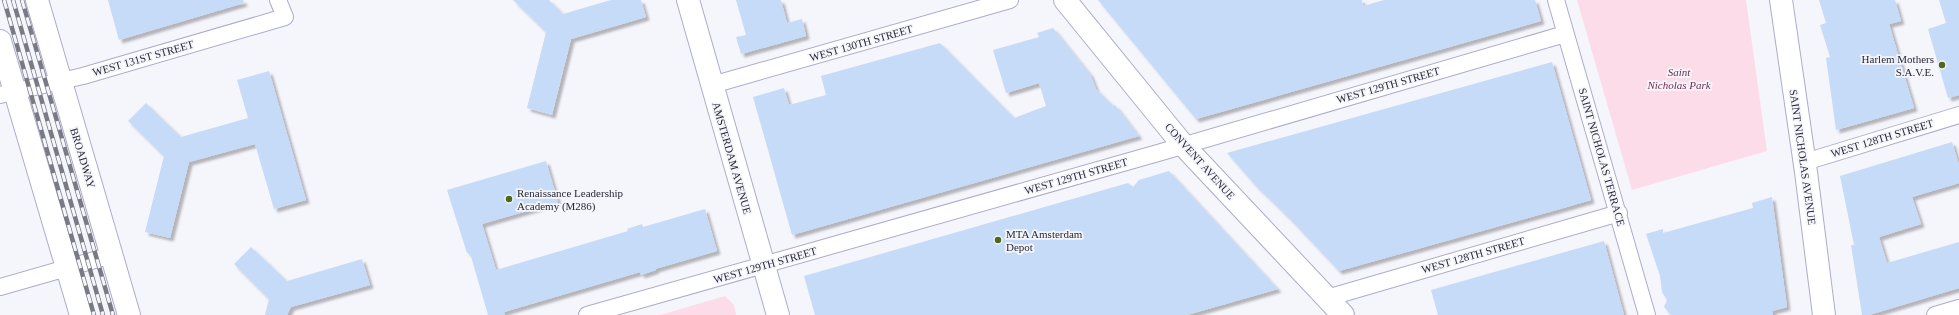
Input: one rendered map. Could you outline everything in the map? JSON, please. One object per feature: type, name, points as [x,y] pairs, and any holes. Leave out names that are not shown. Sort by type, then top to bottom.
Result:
[{"type":"main road","name":"BROADWAY","points":[[37,0],[129,315]]},
{"type":"main road","name":"AMSTERDAM AVENUE","points":[[688,0],[778,315]]},
{"type":"main road","name":"CONVENT AVENUE","points":[[1065,0],[1183,145],[1343,315]]},
{"type":"main road","name":"SAINT NICHOLAS AVENUE","points":[[1782,0],[1805,162],[1824,315]]},
{"type":"main road","points":[[0,41],[7,94],[68,267],[81,315]]},
{"type":"street","name":"WEST 131ST STREET","points":[[7,94],[83,76],[285,17],[278,0]]},
{"type":"street","name":"WEST 130TH STREET","points":[[712,85],[1010,0]]},
{"type":"street","name":"SAINT NICHOLAS TERRACE","points":[[1556,0],[1647,315]]},
{"type":"street","name":"WEST 129TH STREET","points":[[587,315],[763,266],[1566,34]]},
{"type":"street","name":"WEST 128TH STREET","points":[[1805,162],[1959,114]]},
{"type":"street","name":"WEST 128TH STREET","points":[[1327,298],[1618,213]]},
{"type":"street","points":[[0,287],[112,255]]},
{"type":"street","points":[[1935,315],[1959,308]]},
{"type":"green space","name":"Saint Nicholas Park","points":[[1577,0],[1746,0],[1767,151],[1632,190]]},
{"type":"green space","points":[[725,296],[734,305],[736,315],[660,315]]},
{"type":"building","points":[[108,0],[243,0],[244,3],[119,40]]},
{"type":"building","points":[[513,0],[549,0],[563,14],[611,0],[641,0],[646,17],[571,39],[552,115],[527,108],[546,32]]},
{"type":"building","points":[[736,0],[781,0],[787,23],[802,19],[806,36],[741,54],[736,37],[746,35]]},
{"type":"building","points":[[1098,0],[1362,0],[1363,6],[1384,0],[1535,0],[1541,21],[1196,119]]},
{"type":"building","points":[[1819,0],[1895,0],[1901,21],[1889,24],[1914,108],[1836,130],[1826,58],[1830,57],[1820,25],[1826,23]]},
{"type":"building","points":[[1939,0],[1959,0],[1959,95],[1948,98],[1928,29],[1946,23]]},
{"type":"building","points":[[1053,28],[1090,74],[1096,89],[1113,106],[1115,105],[1139,136],[792,235],[753,97],[784,88],[789,105],[826,95],[821,76],[940,43],[1014,118],[1046,106],[1039,83],[1006,93],[993,50],[1039,37],[1037,33]]},
{"type":"building","points":[[1552,62],[1591,200],[1339,271],[1288,217],[1256,186],[1227,153]]},
{"type":"building","points":[[269,71],[306,200],[274,209],[255,144],[189,162],[170,238],[145,232],[164,156],[128,121],[146,103],[181,137],[248,118],[237,80]]},
{"type":"building","points":[[1952,142],[1959,165],[1959,183],[1912,197],[1921,224],[1879,237],[1887,263],[1959,242],[1959,288],[1869,315],[1862,315],[1851,245],[1854,245],[1840,176]]},
{"type":"building","points":[[546,161],[558,202],[482,224],[496,270],[628,231],[627,229],[642,224],[643,227],[705,209],[717,251],[655,269],[656,270],[641,275],[640,272],[504,312],[505,315],[488,315],[470,253],[467,253],[447,190]]},
{"type":"building","points":[[1169,171],[1278,289],[1187,315],[815,315],[804,276],[1128,183],[1133,187],[1139,180]]},
{"type":"building","points":[[1772,197],[1787,307],[1772,311],[1773,315],[1671,315],[1664,307],[1667,300],[1662,292],[1660,276],[1646,234],[1663,229],[1663,233],[1753,208],[1752,203]]},
{"type":"building","points":[[1604,241],[1624,315],[1438,315],[1431,290]]},
{"type":"building","points":[[251,247],[287,281],[362,259],[370,285],[291,307],[287,315],[265,315],[269,299],[234,264]]},
{"type":"railway","points":[[4,0],[94,315]]},
{"type":"railway","points":[[13,0],[103,315]]},
{"type":"railway","points":[[22,0],[113,315]]},
{"type":"place","name":"Harlem Mothers S.A.V.E.","points":[[1942,65]]},
{"type":"place","name":"Renaissance Leadership Academy (M286)","points":[[509,199]]},
{"type":"place","name":"MTA Amsterdam Depot","points":[[998,240]]}]
